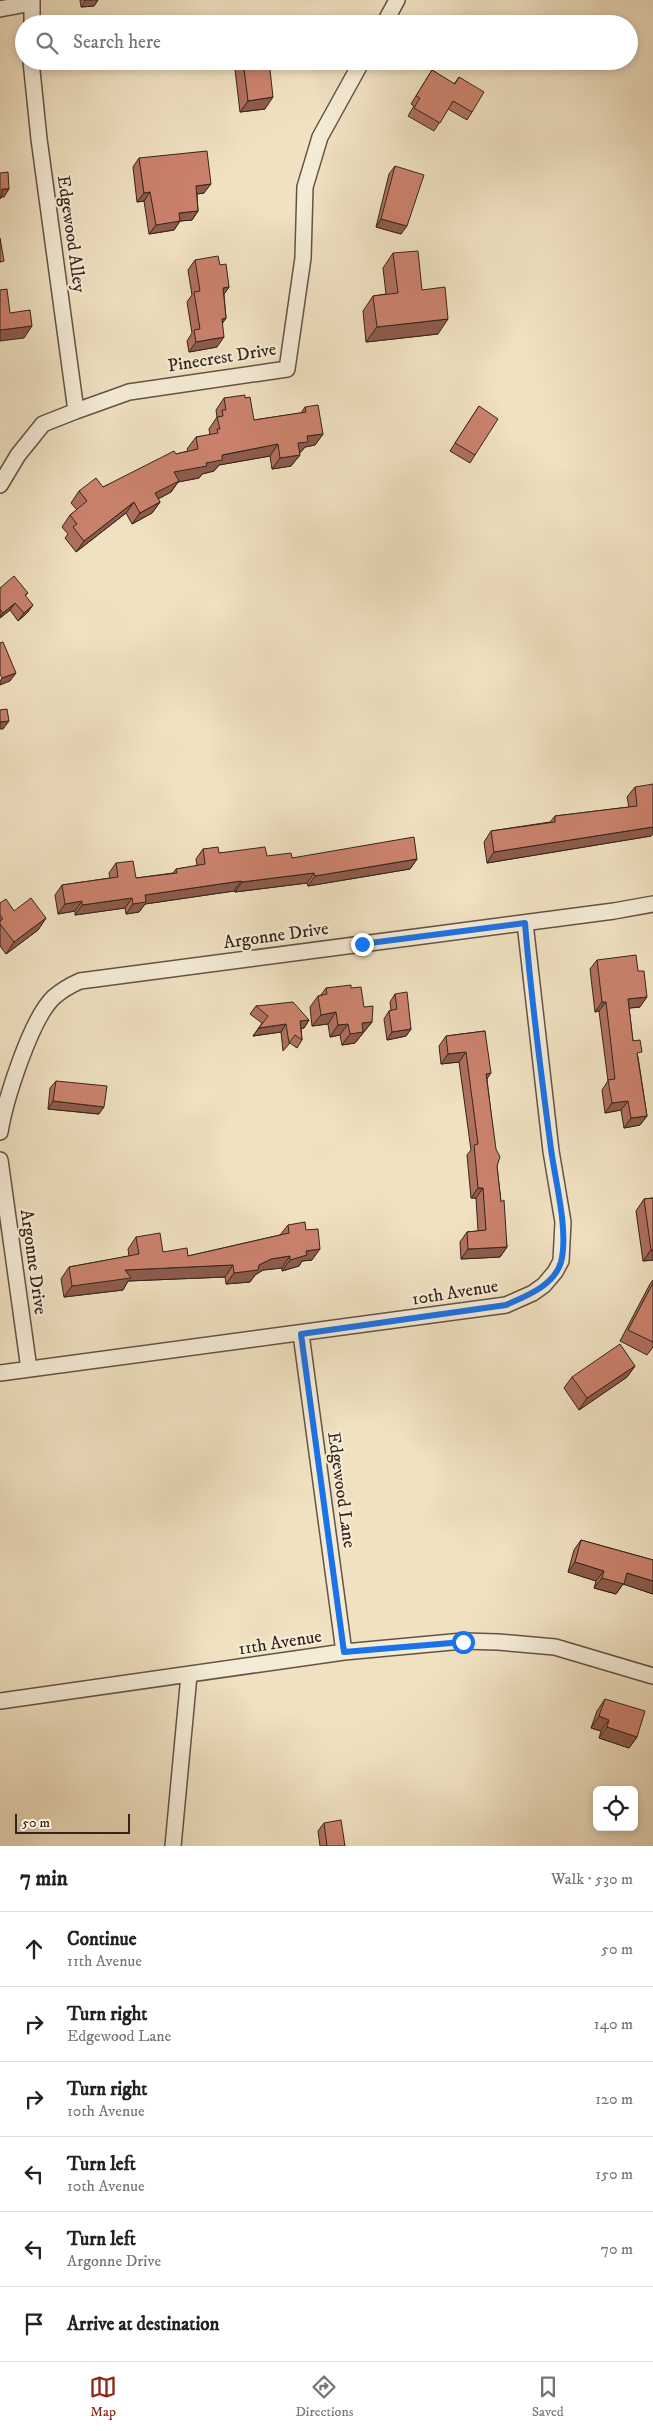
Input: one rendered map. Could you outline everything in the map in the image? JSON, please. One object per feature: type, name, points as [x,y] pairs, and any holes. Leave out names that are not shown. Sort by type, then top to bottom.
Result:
[{"type":"street","points":[[389,15],[397,0]]},
{"type":"street","points":[[0,8],[32,2],[32,15]]},
{"type":"street","name":"Edgewood Alley","points":[[32,70],[39,139],[76,411]]},
{"type":"street","name":"Pinecrest Drive","points":[[0,485],[18,455],[43,424],[130,392],[287,368],[303,258],[303,215],[308,173],[320,137],[357,70]]},
{"type":"street","name":"Argonne Drive","points":[[0,1132],[2,1116],[34,1026],[52,998],[80,981],[525,923],[653,904]]},
{"type":"street","name":"10th Avenue","points":[[0,1373],[506,1305],[533,1293],[544,1285],[561,1262],[563,1222],[550,1141],[525,923]]},
{"type":"street","name":"Argonne Drive","points":[[0,1160],[29,1369]]},
{"type":"street","name":"Edgewood Lane","points":[[301,1334],[344,1652]]},
{"type":"street","name":"11th Avenue","points":[[0,1701],[344,1652],[463,1642],[498,1642],[555,1647],[653,1676]]},
{"type":"street","points":[[173,1846],[189,1675]]},
{"type":"building","points":[[244,70],[270,70],[273,97],[248,101]]},
{"type":"building","points":[[432,70],[455,84],[459,77],[484,92],[472,112],[453,101],[440,123],[414,108],[420,98],[416,96]]},
{"type":"building","points":[[207,151],[211,184],[196,186],[198,211],[179,213],[180,221],[156,225],[150,192],[144,193],[139,158]]},
{"type":"building","points":[[395,166],[424,175],[407,226],[381,219]]},
{"type":"building","points":[[8,172],[9,189],[2,189],[2,196],[0,197],[0,173]]},
{"type":"building","points":[[0,238],[4,261],[0,262]]},
{"type":"building","points":[[418,251],[422,290],[445,287],[448,319],[377,327],[373,296],[398,293],[393,253]]},
{"type":"building","points":[[218,256],[220,265],[226,264],[229,287],[223,288],[226,318],[222,319],[224,337],[196,342],[194,330],[200,329],[194,292],[200,291],[195,260]]},
{"type":"building","points":[[7,289],[10,313],[30,310],[32,326],[0,330],[0,290]]},
{"type":"building","points":[[245,395],[245,398],[250,397],[254,420],[306,412],[305,407],[318,405],[323,434],[307,436],[308,442],[298,443],[300,455],[280,458],[278,444],[222,455],[222,460],[206,463],[207,466],[174,472],[179,481],[155,493],[160,502],[140,513],[134,502],[84,541],[73,527],[77,524],[70,515],[87,501],[79,491],[96,478],[103,487],[174,451],[176,454],[198,449],[196,437],[218,433],[217,429],[220,429],[217,417],[223,416],[222,410],[226,410],[224,398]]},
{"type":"building","points":[[479,406],[498,419],[475,455],[455,443]]},
{"type":"building","points":[[14,576],[28,593],[25,595],[33,605],[24,613],[15,603],[3,613],[0,609],[0,588]]},
{"type":"building","points":[[3,642],[16,673],[2,678],[0,674],[0,643]]},
{"type":"building","points":[[7,709],[9,721],[0,722],[0,710]]},
{"type":"building","points":[[653,784],[653,827],[494,852],[491,831],[555,822],[555,816],[637,806],[635,787]]},
{"type":"building","points":[[414,837],[417,859],[315,876],[314,873],[241,881],[145,895],[146,902],[133,904],[132,898],[82,905],[82,901],[65,904],[62,885],[118,877],[116,863],[133,861],[136,878],[177,873],[176,869],[205,864],[203,849],[218,847],[219,853],[265,847],[267,856],[291,853],[292,858]]},
{"type":"building","points":[[31,898],[46,918],[14,942],[0,924],[0,921],[3,919],[0,915],[0,903],[6,899],[14,911]]},
{"type":"building","points":[[636,955],[638,971],[644,971],[647,997],[628,999],[633,1041],[640,1040],[642,1052],[637,1053],[647,1116],[631,1118],[628,1101],[612,1103],[608,1080],[615,1079],[606,1002],[602,1002],[597,960]]},
{"type":"building","points":[[351,985],[351,988],[361,987],[364,1007],[373,1006],[372,1022],[362,1023],[363,1032],[350,1034],[348,1024],[338,1025],[336,1012],[321,1015],[318,996],[327,994],[326,988]]},
{"type":"building","points":[[407,992],[411,1029],[392,1032],[389,1011],[397,1009],[395,994]]},
{"type":"building","points":[[293,1002],[309,1020],[300,1021],[302,1040],[295,1035],[289,1043],[286,1024],[259,1028],[268,1016],[256,1006]]},
{"type":"building","points":[[485,1031],[491,1073],[486,1074],[496,1149],[500,1157],[497,1166],[501,1202],[504,1200],[507,1247],[468,1249],[467,1232],[486,1230],[483,1188],[478,1188],[474,1145],[478,1144],[466,1052],[448,1054],[446,1036]]},
{"type":"building","points":[[56,1081],[107,1086],[104,1107],[53,1101]]},
{"type":"building","points":[[653,1198],[653,1250],[651,1250],[644,1199]]},
{"type":"building","points":[[305,1222],[306,1230],[318,1229],[320,1249],[306,1251],[307,1255],[290,1260],[290,1256],[271,1259],[259,1265],[258,1270],[234,1273],[233,1265],[125,1270],[131,1278],[72,1286],[69,1267],[139,1254],[136,1237],[160,1233],[163,1252],[187,1248],[188,1256],[289,1233],[288,1225]]},
{"type":"building","points":[[653,1283],[653,1342],[628,1330]]},
{"type":"building","points":[[620,1344],[635,1366],[587,1398],[572,1377]]},
{"type":"building","points":[[581,1540],[653,1560],[653,1581],[627,1573],[624,1584],[602,1578],[604,1571],[575,1562]]},
{"type":"building","points":[[605,1699],[645,1711],[637,1737],[607,1727],[609,1720],[599,1716]]},
{"type":"building","points":[[341,1820],[345,1846],[327,1846],[324,1823]]},
{"type":"route","points":[[362,944],[525,923],[551,1151],[563,1222],[561,1262],[544,1285],[533,1293],[506,1305],[301,1334],[344,1652],[463,1642]]}]
